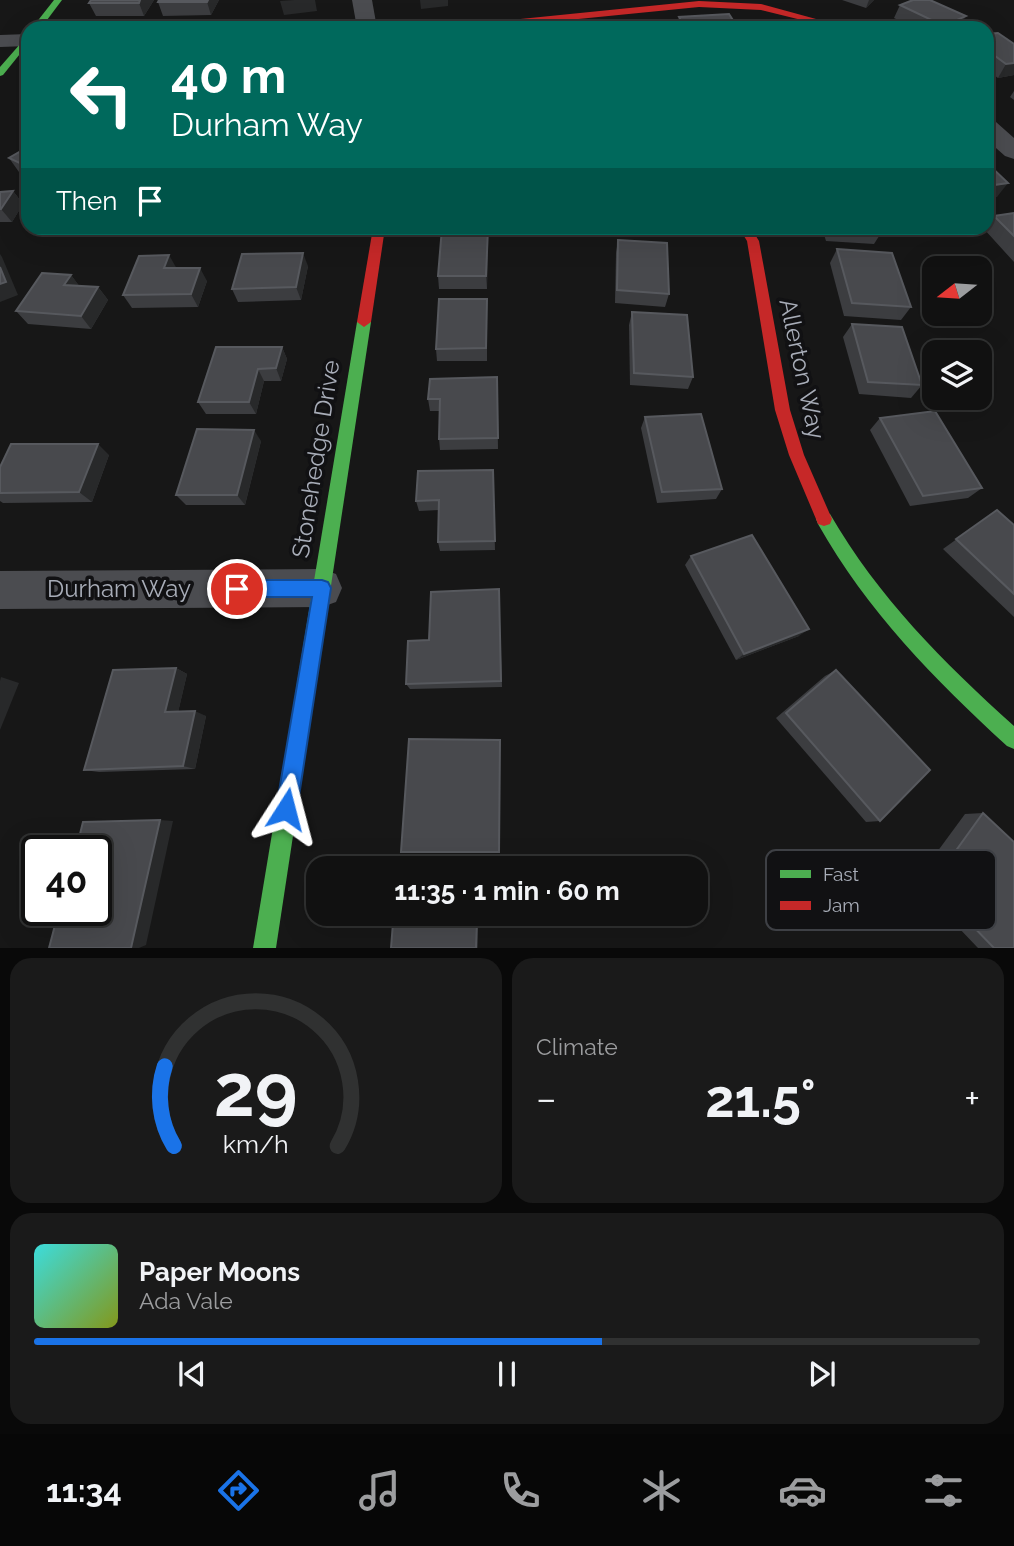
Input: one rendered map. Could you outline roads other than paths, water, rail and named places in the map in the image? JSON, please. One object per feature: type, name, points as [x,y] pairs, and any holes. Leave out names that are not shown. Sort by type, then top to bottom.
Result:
[{"type":"street","points":[[42,21],[58,0]]},
{"type":"street","points":[[362,0],[366,21]]},
{"type":"street","points":[[528,21],[670,6],[719,4],[761,7],[817,21]]},
{"type":"street","points":[[0,41],[21,38]]},
{"type":"street","points":[[0,73],[21,48]]},
{"type":"street","points":[[994,133],[1014,151]]},
{"type":"street","name":"Stonehedge Drive","points":[[264,947],[378,235]]},
{"type":"street","name":"Allerton Way","points":[[750,235],[779,392],[790,436],[812,491],[837,540],[857,573],[908,636],[967,697],[1014,739]]},
{"type":"street","name":"Durham Way","points":[[0,590],[322,588]]}]
